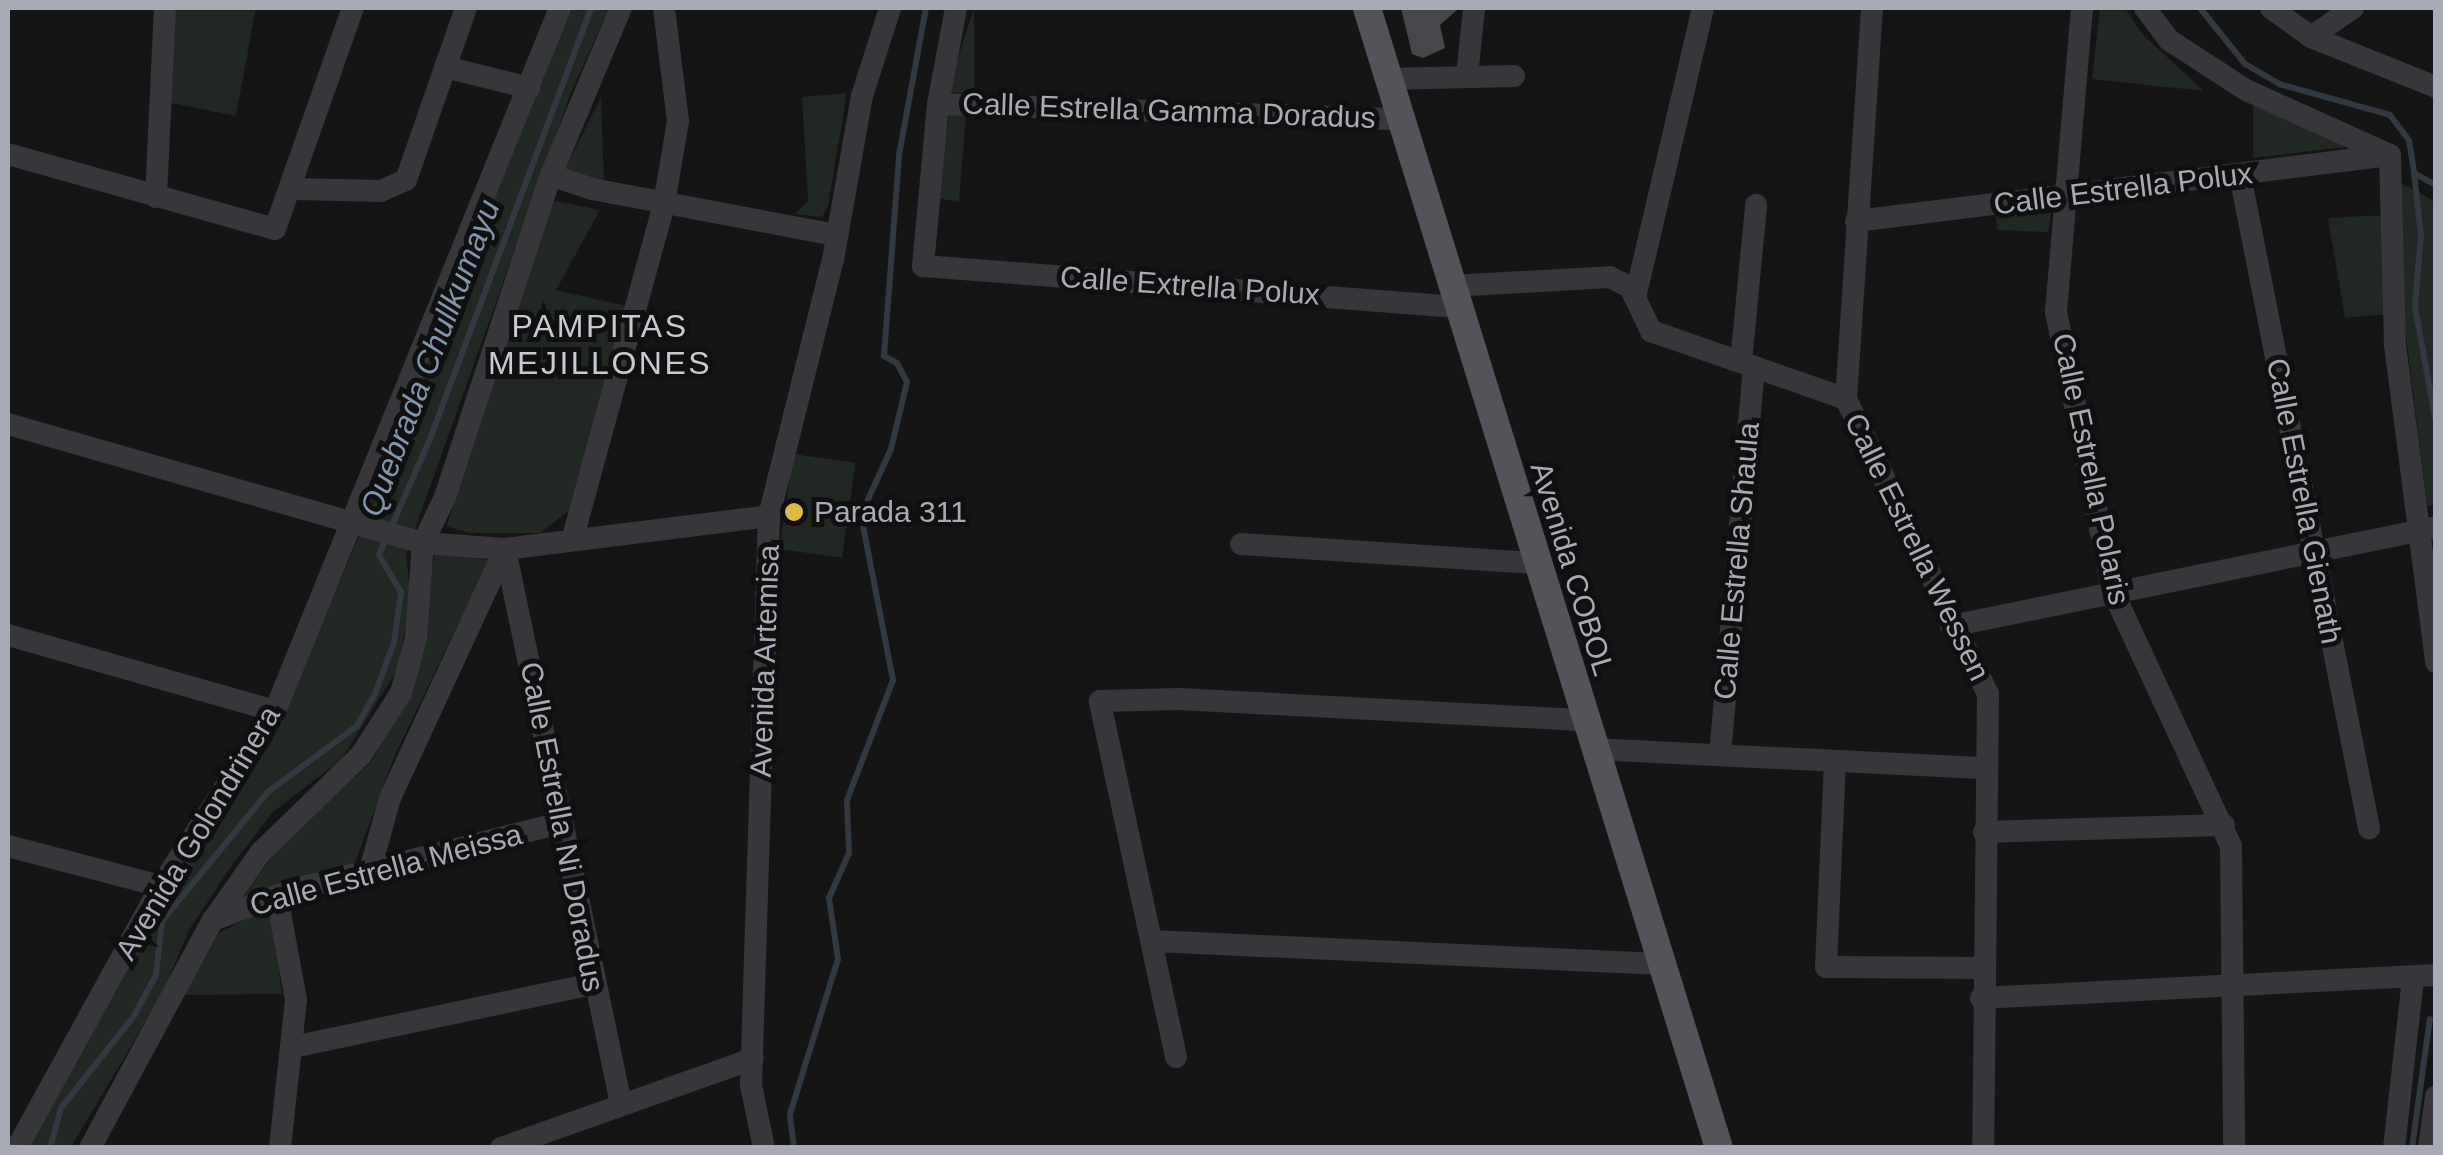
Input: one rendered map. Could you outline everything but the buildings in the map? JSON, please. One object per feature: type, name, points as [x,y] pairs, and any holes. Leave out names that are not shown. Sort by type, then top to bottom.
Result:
[{"type":"main road","name":"Avenida COBOL","points":[[1367,8],[1719,1148]]},
{"type":"street","points":[[156,197],[165,8]]},
{"type":"street","points":[[8,154],[275,229],[294,189],[352,8]]},
{"type":"street","points":[[294,189],[395,189],[406,180],[466,8]]},
{"type":"street","name":"Avenida Golondrinera","points":[[17,1148],[161,886],[275,711],[560,8]]},
{"type":"street","name":"Avenida Golondrinera","points":[[90,1148],[213,920],[261,852],[361,754],[401,693],[416,638],[424,543],[445,497],[551,175],[621,8]]},
{"type":"street","points":[[573,537],[664,204],[678,121],[664,8]]},
{"type":"street","name":"Avenida Artemisa","points":[[764,1148],[753,1059],[769,516],[835,235],[862,96],[890,8]]},
{"type":"street","points":[[938,104],[956,8]]},
{"type":"street","points":[[1468,76],[1474,8]]},
{"type":"street","points":[[1702,8],[1635,298],[1651,330],[1846,399]]},
{"type":"street","name":"Calle Estrella Wessen","points":[[1872,8],[1846,399],[1951,626],[1988,694],[1981,968],[1982,1148]]},
{"type":"street","name":"Calle Estrella Polaris","points":[[2082,8],[2056,312],[2113,592],[2154,692],[2224,826],[2230,846],[2234,1148]]},
{"type":"street","points":[[2145,8],[2169,40],[2246,90],[2390,156],[2395,344],[2427,529],[2436,662]]},
{"type":"street","points":[[2271,8],[2311,37],[2436,86]]},
{"type":"street","points":[[2311,37],[2353,8]]},
{"type":"street","points":[[445,67],[529,88]]},
{"type":"street","points":[[1388,78],[1514,76]]},
{"type":"street","name":"Calle Estrella Gamma Doradus","points":[[938,104],[1400,118]]},
{"type":"street","name":"Calle Extrella Polux","points":[[938,104],[923,266],[1454,296],[1610,277],[1630,287],[1635,298]]},
{"type":"street","name":"Calle Estrella Polux","points":[[1856,222],[2390,156]]},
{"type":"street","name":"Calle Estrella Gienath","points":[[2240,174],[2369,828]]},
{"type":"street","points":[[551,175],[664,204],[835,235]]},
{"type":"street","name":"Calle Estrella Shaula","points":[[1720,756],[1756,205]]},
{"type":"street","points":[[8,424],[424,543],[505,549],[573,537],[769,516]]},
{"type":"street","points":[[1951,626],[2427,529]]},
{"type":"street","points":[[1242,544],[1536,562]]},
{"type":"street","points":[[369,874],[390,798],[505,549]]},
{"type":"street","name":"Calle Estrella Ni Doradus","points":[[505,549],[592,984],[621,1104]]},
{"type":"street","points":[[8,635],[275,711]]},
{"type":"street","points":[[1176,1057],[1100,700],[1179,698],[1584,720]]},
{"type":"street","points":[[1593,749],[1986,768]]},
{"type":"street","points":[[1835,761],[1826,967],[1981,968]]},
{"type":"street","name":"Calle Estrella Meissa","points":[[213,920],[277,897],[560,823]]},
{"type":"street","points":[[1984,832],[2224,826]]},
{"type":"street","points":[[8,846],[161,886]]},
{"type":"street","points":[[277,897],[296,1000],[294,1047],[280,1148]]},
{"type":"street","points":[[1152,941],[1661,964]]},
{"type":"street","points":[[1982,998],[2429,979],[2394,1148]]},
{"type":"street","points":[[294,1047],[592,984]]},
{"type":"street","points":[[502,1148],[753,1059]]},
{"type":"street","points":[[2429,1148],[2436,1096]]},
{"type":"shaded area","points":[[173,8],[256,8],[236,116],[166,102]]},
{"type":"shaded area","points":[[568,8],[609,8],[572,90],[406,554],[411,602],[397,670],[341,760],[273,812],[232,865],[189,930],[163,992],[71,1147],[29,1148],[172,885],[271,743],[373,503]]},
{"type":"shaded area","points":[[974,8],[974,94],[947,92]]},
{"type":"shaded area","points":[[2100,8],[2125,8],[2143,35],[2204,91],[2092,79]]},
{"type":"shaded area","points":[[847,93],[828,206],[822,217],[795,214],[808,201],[802,97]]},
{"type":"shaded area","points":[[601,97],[604,182],[565,169]]},
{"type":"shaded area","points":[[2253,104],[2353,146],[2253,158]]},
{"type":"shaded area","points":[[949,113],[966,116],[959,202],[938,198]]},
{"type":"shaded area","points":[[2401,183],[2432,200],[2435,210],[2436,505],[2427,506],[2404,319]]},
{"type":"shaded area","points":[[556,201],[600,210],[556,290],[626,306],[571,509],[540,533],[470,533],[447,526],[549,204]]},
{"type":"shaded area","points":[[2052,208],[2048,232],[1997,230],[1996,213]]},
{"type":"shaded area","points":[[2387,215],[2387,314],[2345,318],[2328,218]]},
{"type":"shaded area","points":[[793,454],[855,463],[842,558],[780,549]]},
{"type":"shaded area","points":[[435,553],[489,560],[394,757],[353,868],[242,898],[277,850],[371,762],[407,700]]},
{"type":"shaded area","points":[[271,906],[282,994],[184,995],[219,933]]},
{"type":"waterway","name":"Quebrada Chullkumayu","points":[[50,1148],[61,1108],[134,1016],[156,975],[162,921],[268,792],[357,726],[375,694],[394,642],[401,592],[379,555],[430,439],[591,8]]},
{"type":"waterway","points":[[794,1148],[790,1114],[838,959],[829,898],[849,853],[847,800],[893,680],[861,515],[891,449],[907,382],[897,363],[884,356],[899,155],[926,8]]},
{"type":"waterway","points":[[2200,8],[2245,64],[2279,84],[2390,115],[2409,140],[2414,173],[2436,185]]},
{"type":"waterway","points":[[2414,173],[2421,234],[2415,307],[2436,423]]},
{"type":"waterway","points":[[2412,1148],[2430,1019]]},
{"type":"place","name":"Parada 311","points":[[794,512]]},
{"type":"district","name":"PAMPITAS MEJILLONES","points":[[600,346]]}]
